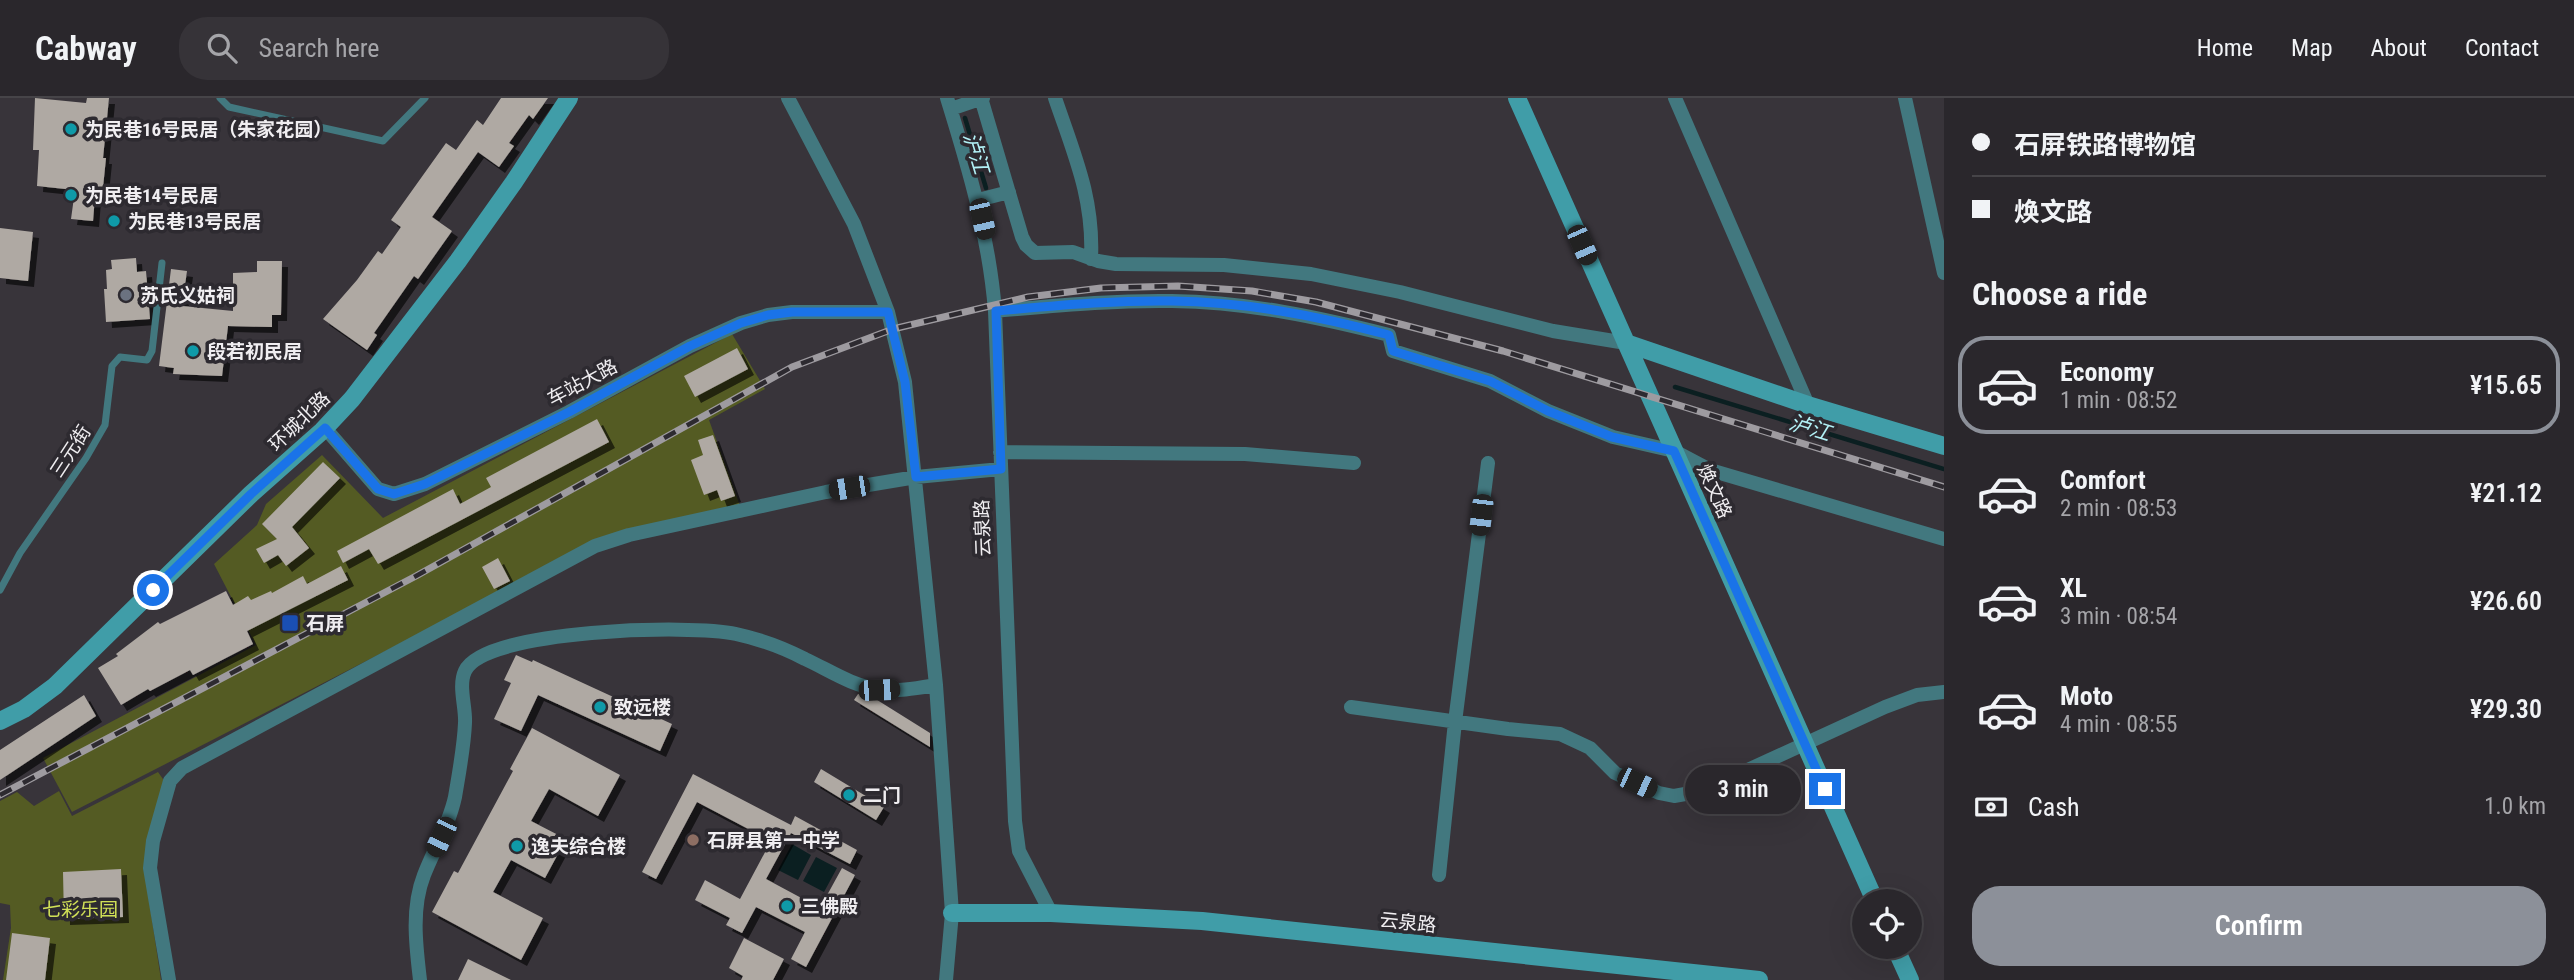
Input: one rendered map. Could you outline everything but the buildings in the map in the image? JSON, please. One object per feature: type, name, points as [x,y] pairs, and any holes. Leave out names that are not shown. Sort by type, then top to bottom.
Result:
[{"type":"street","name":"环城北路","points":[[0,721],[24,709],[55,686],[251,494],[325,428],[396,344],[458,261],[569,98]]},
{"type":"street","points":[[788,98],[854,224],[888,312],[905,382],[936,685],[952,913],[946,980]]},
{"type":"street","points":[[949,103],[981,98],[1022,237],[1030,251],[1042,254],[1073,252],[1116,264],[1224,265],[1311,274],[1400,292],[1553,331],[1626,344],[1808,405],[1944,446]]},
{"type":"street","points":[[1055,98],[1089,204],[1091,259]]},
{"type":"street","name":"焕文路","points":[[1517,98],[1870,889]]},
{"type":"street","points":[[1675,98],[1808,405]]},
{"type":"street","points":[[1905,98],[1944,273]]},
{"type":"street","name":"云泉路","points":[[949,103],[978,201],[992,271],[996,311],[1015,821],[1019,851],[1051,913]]},
{"type":"street","points":[[978,201],[1009,192]]},
{"type":"street","points":[[996,311],[1119,301],[1174,301],[1318,316],[1389,335],[1393,351],[1490,381],[1548,411],[1612,437],[1674,451],[1710,470],[1944,539]]},
{"type":"street","name":"车站大路","points":[[325,428],[378,489],[388,493],[401,493],[482,457],[690,346],[741,323],[768,315],[792,312],[888,312]]},
{"type":"street","points":[[1000,452],[1245,454],[1354,463]]},
{"type":"street","points":[[1439,875],[1455,722],[1488,463]]},
{"type":"street","points":[[169,980],[150,868],[153,841],[170,781],[182,768],[596,546],[629,535],[826,492],[916,477],[1001,469]]},
{"type":"street","points":[[420,980],[415,925],[422,878],[441,837],[454,799],[465,724],[463,677],[466,668],[474,661],[508,645],[562,635],[696,631],[733,633],[760,641],[802,657],[854,683],[879,690],[936,685]]},
{"type":"street","points":[[1350,707],[1560,734],[1590,748],[1615,773],[1659,793],[1674,796],[1702,791],[1885,707],[1917,695],[1944,692]]},
{"type":"street","name":"云泉路","points":[[952,913],[1051,913],[1202,921],[1750,980]]},
{"type":"street","points":[[1900,959],[1910,980]]},
{"type":"lane","points":[[220,98],[229,107],[383,141],[425,98]]},
{"type":"lane","name":"三元街","points":[[0,590],[20,553],[86,458],[105,425],[112,366],[120,357],[147,360],[152,351],[162,263]]},
{"type":"green space","points":[[732,334],[765,389],[709,420],[744,517],[587,544],[491,597],[72,812],[43,758],[256,645],[214,564],[257,525],[266,504],[322,455],[383,518]]},
{"type":"green space","name":"七彩乐园","points":[[158,772],[165,782],[146,880],[161,980],[3,980],[11,928],[10,905],[0,903],[0,801],[17,792],[34,806],[59,791],[72,816]]},
{"type":"shaded area","points":[[792,844],[811,855],[798,880],[778,870]]},
{"type":"shaded area","points":[[816,857],[837,868],[824,892],[803,881]]},
{"type":"waterway","name":"泸江","points":[[965,118],[986,188]]},
{"type":"waterway","name":"泸江","points":[[1675,387],[1944,469]]},
{"type":"railway","points":[[0,795],[416,576],[792,367],[893,329],[1028,297],[1101,288],[1178,286],[1252,291],[1316,302],[1503,351],[1944,487]]},
{"type":"place","name":"为民巷16号民居（朱家花园）","points":[[71,129]]},
{"type":"place","name":"为民巷14号民居","points":[[71,195]]},
{"type":"place","name":"为民巷13号民居","points":[[114,221]]},
{"type":"place","name":"苏氏义姑祠","points":[[126,295]]},
{"type":"place","name":"段若初民居","points":[[193,351]]},
{"type":"place","name":"石屏","points":[[290,623]]},
{"type":"place","name":"致远楼","points":[[600,707]]},
{"type":"place","name":"二门","points":[[849,795]]},
{"type":"place","name":"石屏县第一中学","points":[[693,840]]},
{"type":"place","name":"逸夫综合楼","points":[[517,846]]},
{"type":"place","name":"三佛殿","points":[[787,906]]},
{"type":"route","points":[[153,590],[251,494],[325,428],[378,489],[388,493],[401,493],[482,457],[690,346],[754,318],[792,312],[888,312],[905,382],[916,477],[1001,469],[996,311],[1119,301],[1174,301],[1250,307],[1318,316],[1389,335],[1393,351],[1490,381],[1548,411],[1612,437],[1674,451],[1825,789]]}]
